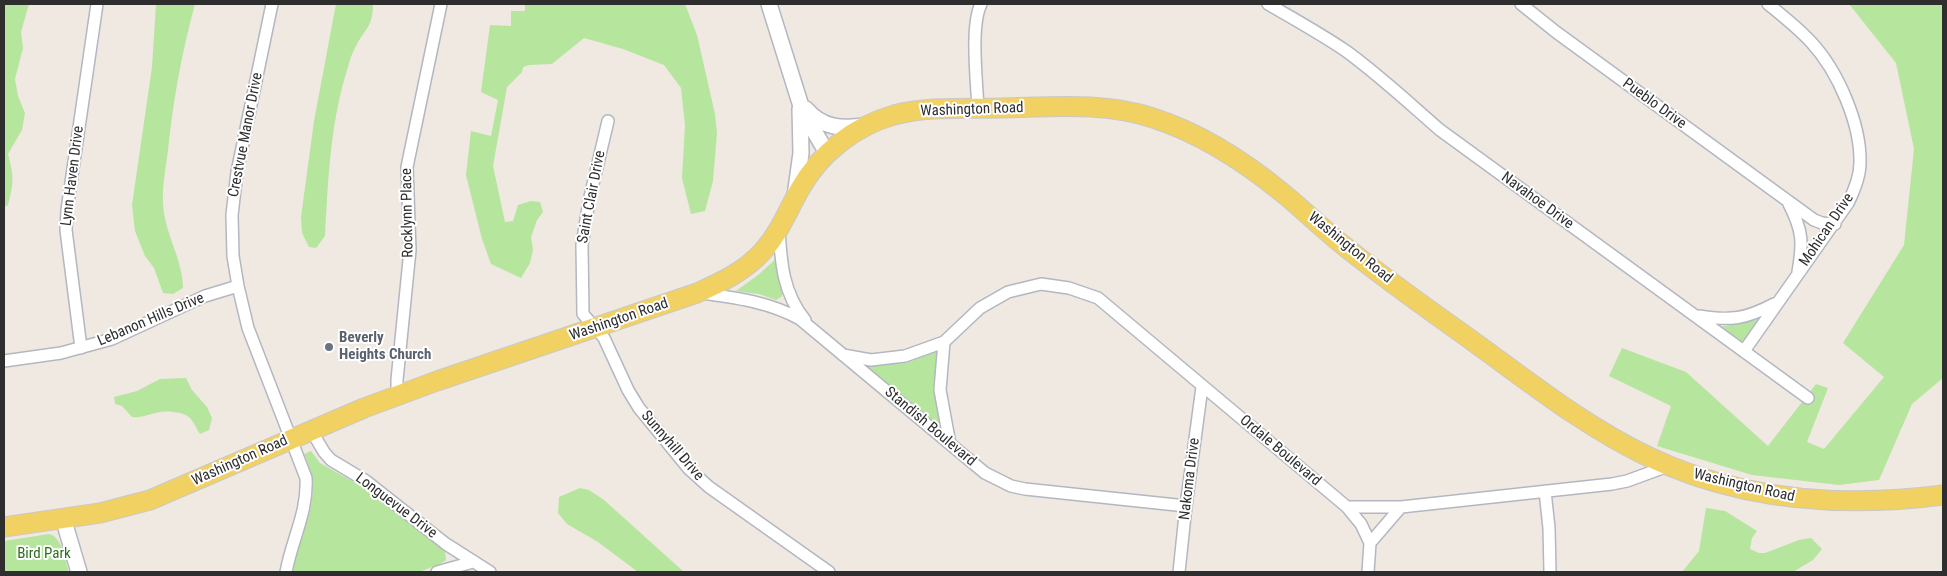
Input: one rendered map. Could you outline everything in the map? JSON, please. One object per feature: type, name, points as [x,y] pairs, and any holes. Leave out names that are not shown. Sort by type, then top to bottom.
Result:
[{"type":"main road","name":"Washington Road","points":[[4,527],[116,510],[150,500],[291,438],[397,396],[725,281],[740,271],[764,250],[779,230],[806,178],[827,153],[845,139],[867,126],[892,116],[917,111],[978,109],[1101,107],[1150,117],[1195,136],[1237,160],[1269,182],[1357,256],[1563,406],[1622,443],[1668,466],[1720,484],[1807,499],[1850,502],[1943,495]]},
{"type":"street","name":"Lynn Haven Drive","points":[[80,348],[66,230],[67,210],[97,4]]},
{"type":"street","name":"Crestvue Manor Drive","points":[[272,4],[236,172],[232,228],[233,256],[243,310],[255,348],[304,471],[306,496],[304,514],[293,544],[286,572]]},
{"type":"street","name":"Rocklynn Place","points":[[397,396],[410,255],[407,167],[441,4]]},
{"type":"street","points":[[769,4],[781,37],[800,103],[827,153]]},
{"type":"street","points":[[978,109],[976,28],[980,4]]},
{"type":"street","name":"Navahoe Drive","points":[[1268,4],[1301,22],[1346,51],[1440,130],[1808,398]]},
{"type":"street","name":"Pueblo Drive","points":[[1521,4],[1556,32],[1788,202],[1814,220],[1835,224]]},
{"type":"street","name":"Mohican Drive","points":[[1744,351],[1835,224],[1856,185],[1860,165],[1859,138],[1854,122],[1829,67],[1812,43],[1768,4]]},
{"type":"street","points":[[800,103],[812,116],[826,124],[842,128],[867,126]]},
{"type":"street","points":[[794,200],[801,153],[800,103]]},
{"type":"street","name":"Saint Clair Drive","points":[[595,328],[585,317],[583,310],[582,244],[589,201],[608,121]]},
{"type":"street","name":"Pueblo Drive","points":[[1788,202],[1797,219],[1802,236],[1798,274]]},
{"type":"street","points":[[779,230],[782,266],[787,288],[795,306],[811,327]]},
{"type":"street","name":"Ordale Boulevard","points":[[844,355],[871,360],[906,356],[944,342],[980,308],[1008,292],[1041,284],[1069,288],[1098,298],[1347,507],[1361,524],[1370,543]]},
{"type":"street","name":"Lebanon Hills Drive","points":[[4,361],[80,348],[112,340],[205,296],[238,286]]},
{"type":"street","name":"Standish Boulevard","points":[[697,292],[740,298],[766,304],[789,313],[811,327],[985,473],[1011,486],[1186,506]]},
{"type":"street","name":"Mohican Drive","points":[[1695,315],[1722,320],[1739,318],[1755,315],[1778,302]]},
{"type":"street","name":"Sunnyhill Drive","points":[[595,328],[604,338],[633,399],[689,469],[709,487],[829,572]]},
{"type":"street","points":[[944,342],[940,390],[950,444]]},
{"type":"street","name":"Nakoma Drive","points":[[1180,572],[1186,506],[1202,387]]},
{"type":"street","name":"Longuevue Drive","points":[[311,430],[331,460],[366,481],[446,544],[490,572]]},
{"type":"street","points":[[1347,507],[1401,507],[1620,483],[1668,466]]},
{"type":"street","points":[[1546,491],[1550,572]]},
{"type":"street","points":[[1368,572],[1370,543],[1401,507]]},
{"type":"street","points":[[63,518],[79,572]]},
{"type":"street","points":[[437,572],[473,562]]},
{"type":"green space","points":[[4,4],[29,4],[21,32],[23,48],[15,79],[18,96],[25,113],[22,130],[8,154],[12,185],[8,205],[4,207]]},
{"type":"green space","points":[[156,4],[195,4],[175,94],[163,190],[164,214],[182,277],[183,288],[173,294],[163,293],[154,268],[145,256],[135,231],[132,205],[152,67]]},
{"type":"green space","points":[[336,4],[373,4],[373,12],[370,23],[352,55],[340,97],[330,156],[325,236],[316,248],[309,247],[302,233],[301,217],[314,121]]},
{"type":"green space","points":[[525,4],[685,4],[697,35],[715,114],[717,133],[713,181],[705,211],[691,214],[682,178],[685,125],[681,88],[664,65],[623,49],[584,38],[552,64],[523,67],[522,72],[507,87],[493,166],[505,222],[513,221],[518,205],[531,201],[540,202],[543,212],[537,220],[531,237],[533,250],[530,263],[521,278],[491,264],[482,239],[466,175],[471,131],[491,136],[498,100],[481,92],[490,25],[511,26],[511,11],[525,11]]},
{"type":"green space","points":[[1849,4],[1943,4],[1943,378],[1912,404],[1879,480],[1839,485],[1752,475],[1657,446],[1671,406],[1609,376],[1622,348],[1686,372],[1768,446],[1816,384],[1828,388],[1807,442],[1824,449],[1884,377],[1843,343],[1904,245],[1914,149],[1896,63]]},
{"type":"green space","points":[[777,258],[784,292],[781,297],[776,300],[759,294],[736,291],[758,275]]},
{"type":"green space","points":[[1757,320],[1743,342],[1720,327]]},
{"type":"green space","points":[[941,350],[943,432],[864,365],[906,363]]},
{"type":"green space","points":[[186,378],[192,390],[207,407],[212,418],[209,430],[200,434],[191,420],[183,414],[159,412],[141,417],[132,417],[122,406],[115,404],[114,397],[137,391],[160,379]]},
{"type":"green space","points":[[311,451],[320,463],[373,493],[445,551],[446,560],[419,572],[293,572],[312,499],[313,485],[304,454]]},
{"type":"green space","points":[[580,488],[589,490],[604,500],[684,572],[638,572],[598,542],[567,524],[558,513],[559,497]]},
{"type":"green space","points":[[1706,508],[1725,511],[1757,531],[1752,538],[1750,549],[1759,553],[1765,553],[1799,540],[1811,538],[1822,549],[1813,560],[1793,572],[1682,572],[1699,551]]},
{"type":"green space","name":"Bird Park","points":[[49,534],[54,536],[60,544],[69,572],[4,572],[4,541]]},
{"type":"place","name":"Beverly Heights Church","points":[[329,347]]}]
